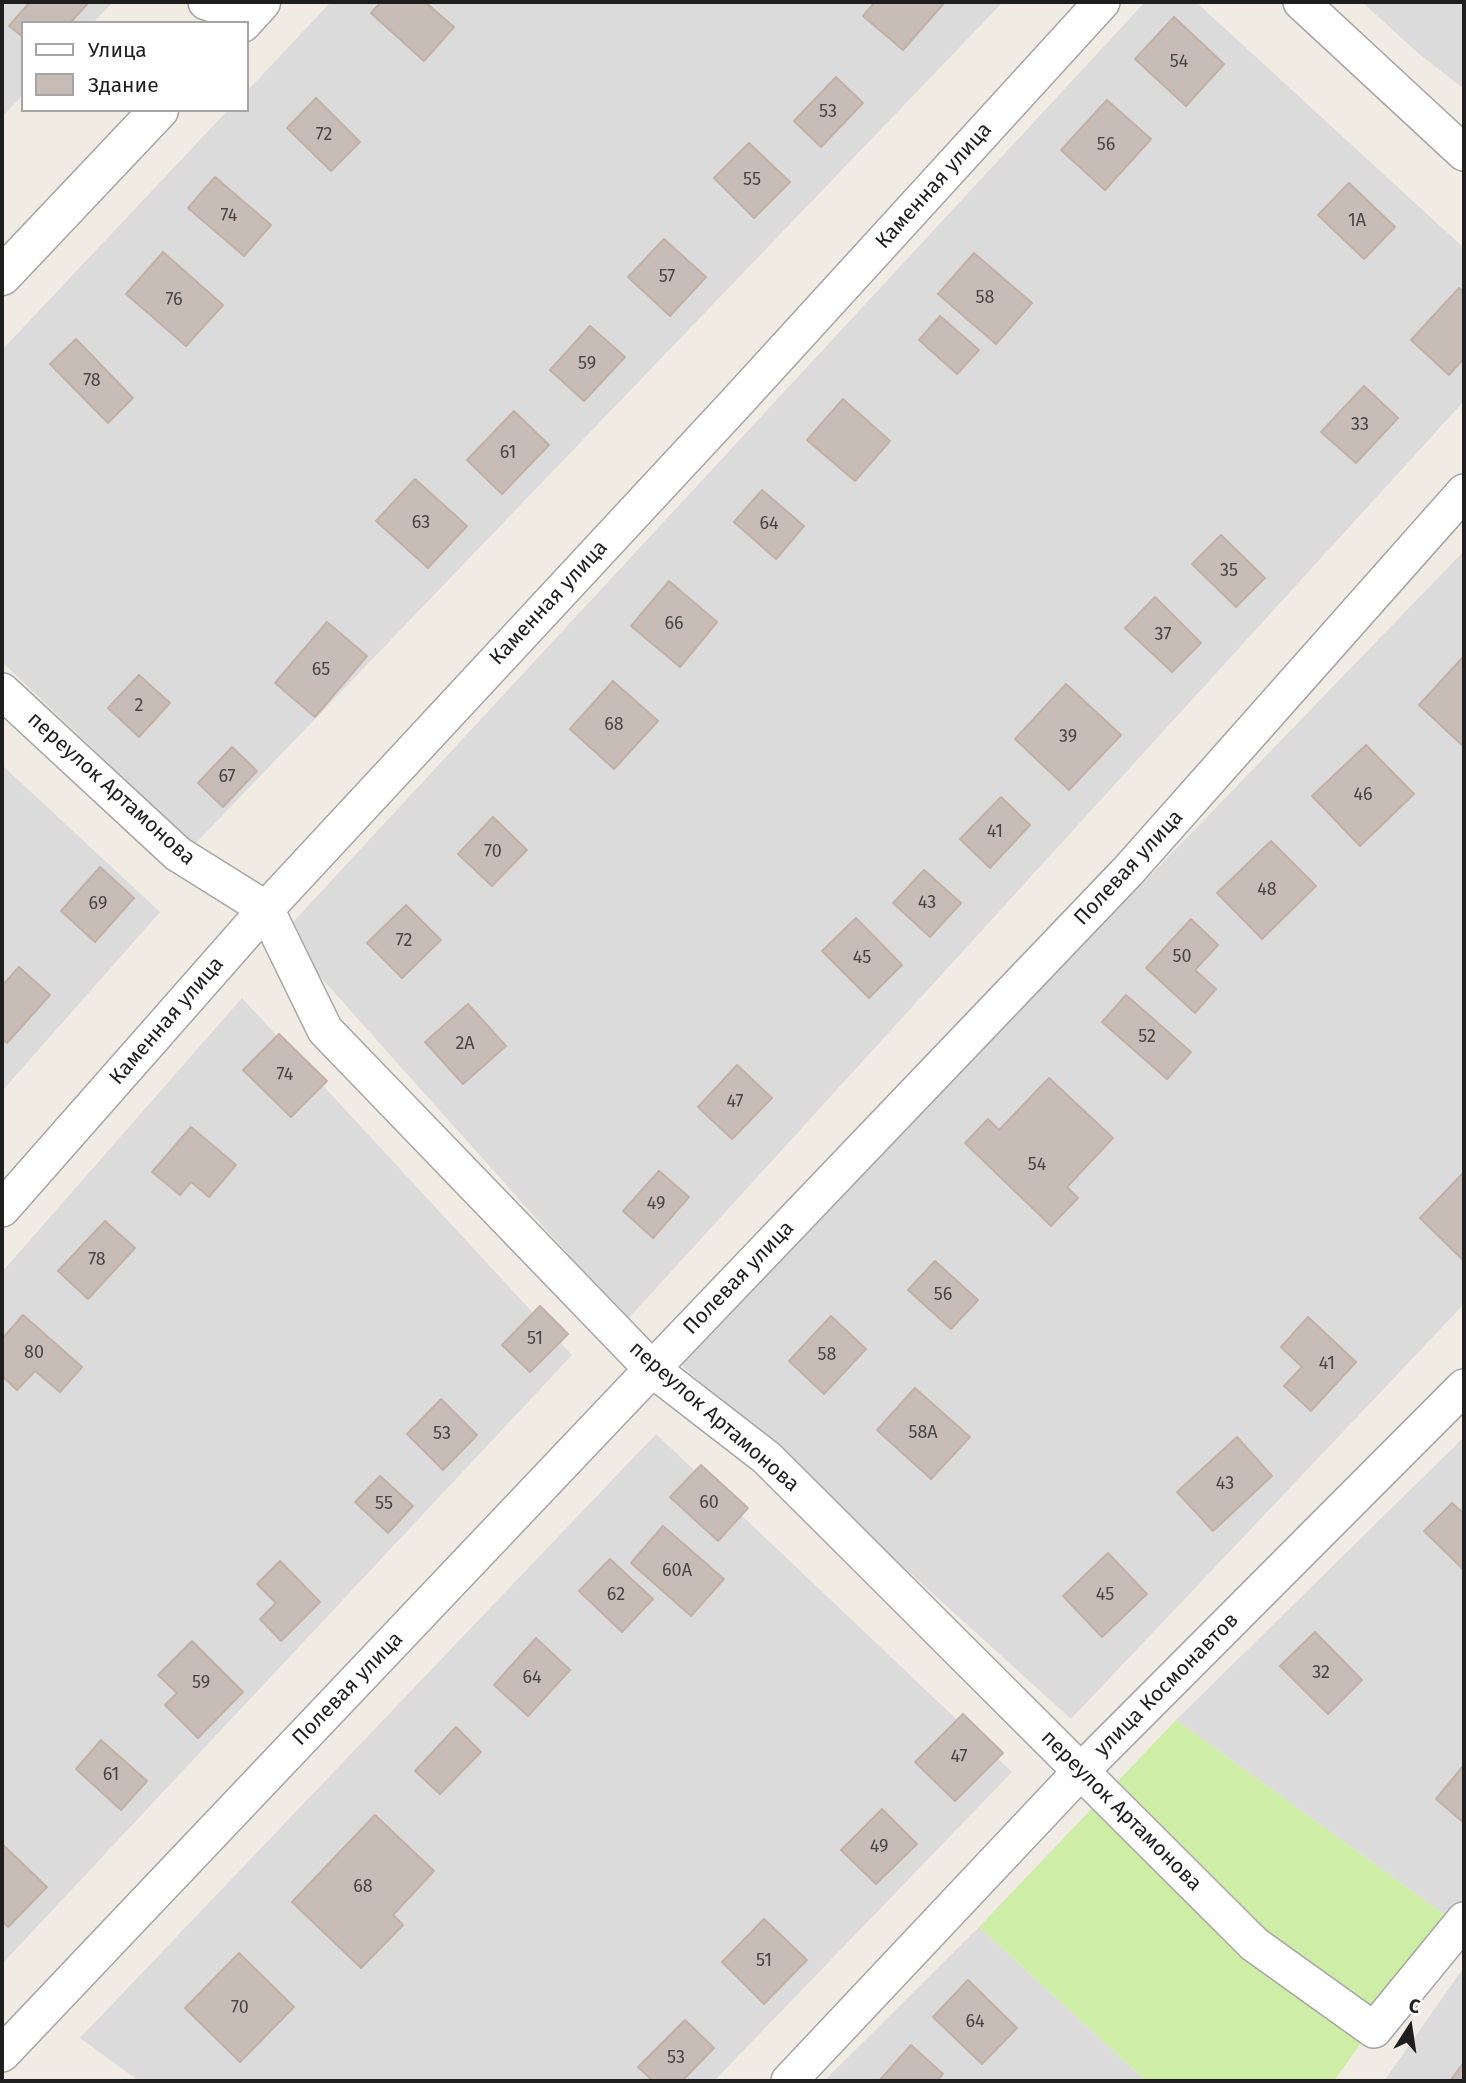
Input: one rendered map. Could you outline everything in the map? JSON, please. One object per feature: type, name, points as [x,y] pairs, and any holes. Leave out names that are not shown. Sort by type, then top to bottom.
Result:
[{"type":"street","points":[[206,2],[251,13]]},
{"type":"street","name":"Каменная улица","points":[[2,1209],[266,909],[735,404],[1102,2]]},
{"type":"street","points":[[1301,2],[1464,153]]},
{"type":"street","points":[[2,276],[157,112]]},
{"type":"street","name":"Полевая улица","points":[[2,2054],[1128,871],[1464,492]]},
{"type":"street","name":"переулок Артамонова","points":[[2,691],[178,854],[266,909],[325,1030],[652,1369],[767,1458],[1254,1944],[1374,2030],[1464,1920]]},
{"type":"street","name":"улица Космонавтов","points":[[789,2081],[1080,1772],[1464,1387]]},
{"type":"shaded area","points":[[2,2],[113,2],[95,21],[21,21],[21,97],[2,117]]},
{"type":"shaded area","points":[[331,2],[1003,2],[194,845],[2,662],[2,350],[226,112],[248,112],[248,90]]},
{"type":"shaded area","points":[[1145,2],[1196,2],[1464,248],[1464,401],[627,1320],[282,934]]},
{"type":"shaded area","points":[[1362,2],[1464,2],[1464,89],[1418,53]]},
{"type":"shaded area","points":[[1464,551],[1464,1304],[1071,1719],[679,1363]]},
{"type":"shaded area","points":[[2,765],[160,912],[2,1091]]},
{"type":"shaded area","points":[[242,998],[572,1355],[2,1964],[2,1272]]},
{"type":"shaded area","points":[[656,1434],[1012,1772],[714,2081],[139,2081],[80,2038]]},
{"type":"shaded area","points":[[1464,1437],[1464,1896],[1449,1918],[1176,1720]]},
{"type":"shaded area","points":[[979,1927],[1146,2081],[824,2081]]},
{"type":"shaded area","points":[[1464,1967],[1464,2081],[1384,2081]]},
{"type":"green space","points":[[1176,1720],[1449,1918],[1334,2081],[1146,2081],[979,1927]]},
{"type":"building","points":[[30,2],[89,2],[72,21],[21,21],[21,35],[9,26]]},
{"type":"building","points":[[381,2],[425,2],[454,27],[424,61],[371,13]]},
{"type":"building","points":[[875,2],[945,2],[903,50],[863,16]]},
{"type":"building","points":[[1174,17],[1224,64],[1186,106],[1135,59]]},
{"type":"building","points":[[836,77],[863,103],[821,147],[794,121]]},
{"type":"building","points":[[316,98],[360,142],[331,171],[287,128]]},
{"type":"building","points":[[1107,100],[1151,139],[1105,190],[1061,150]]},
{"type":"building","points":[[749,143],[790,182],[754,218],[714,178]]},
{"type":"building","points":[[215,177],[271,225],[244,256],[188,208]]},
{"type":"building","points":[[1349,183],[1395,227],[1364,259],[1318,215]]},
{"type":"building","points":[[664,239],[706,277],[670,316],[628,277]]},
{"type":"building","points":[[163,252],[223,305],[186,346],[126,294]]},
{"type":"building","points":[[974,253],[1032,303],[996,344],[938,294]]},
{"type":"building","points":[[1459,288],[1464,293],[1464,358],[1449,375],[1411,340]]},
{"type":"building","points":[[940,316],[979,350],[957,374],[919,340]]},
{"type":"building","points":[[590,326],[625,357],[584,401],[550,370]]},
{"type":"building","points":[[76,339],[133,398],[108,423],[50,364]]},
{"type":"building","points":[[1364,386],[1398,418],[1356,463],[1321,432]]},
{"type":"building","points":[[843,399],[890,441],[855,481],[807,440]]},
{"type":"building","points":[[514,411],[549,445],[502,494],[467,460]]},
{"type":"building","points":[[415,479],[467,526],[428,568],[376,521]]},
{"type":"building","points":[[762,490],[804,526],[776,559],[734,522]]},
{"type":"building","points":[[1221,535],[1265,578],[1236,607],[1192,564]]},
{"type":"building","points":[[669,581],[717,622],[680,667],[631,626]]},
{"type":"building","points":[[1155,597],[1201,643],[1172,672],[1125,628]]},
{"type":"building","points":[[327,622],[367,656],[315,717],[275,683]]},
{"type":"building","points":[[1464,656],[1464,747],[1419,705]]},
{"type":"building","points":[[139,675],[170,703],[139,737],[108,708]]},
{"type":"building","points":[[613,681],[658,721],[614,769],[570,729]]},
{"type":"building","points":[[1066,684],[1121,735],[1069,790],[1015,739]]},
{"type":"building","points":[[1366,745],[1414,794],[1360,846],[1312,796]]},
{"type":"building","points":[[232,747],[257,771],[223,807],[198,783]]},
{"type":"building","points":[[1001,797],[1030,825],[990,868],[960,839]]},
{"type":"building","points":[[493,817],[527,850],[492,886],[458,854]]},
{"type":"building","points":[[1271,841],[1316,886],[1262,939],[1217,893]]},
{"type":"building","points":[[100,867],[134,898],[95,942],[61,911]]},
{"type":"building","points":[[924,870],[961,903],[930,937],[893,903]]},
{"type":"building","points":[[406,905],[441,940],[402,978],[367,943]]},
{"type":"building","points":[[856,918],[902,965],[869,998],[822,951]]},
{"type":"building","points":[[1191,919],[1218,945],[1195,970],[1216,989],[1195,1013],[1146,968]]},
{"type":"building","points":[[19,967],[50,995],[7,1043],[2,1039],[2,986]]},
{"type":"building","points":[[1126,995],[1191,1052],[1167,1079],[1102,1022]]},
{"type":"building","points":[[468,1004],[506,1046],[463,1084],[425,1042]]},
{"type":"building","points":[[279,1034],[327,1081],[291,1117],[243,1070]]},
{"type":"building","points":[[737,1065],[772,1098],[732,1139],[698,1107]]},
{"type":"building","points":[[1049,1078],[1113,1138],[1067,1187],[1078,1198],[1051,1226],[965,1143],[988,1119],[999,1130]]},
{"type":"building","points":[[191,1127],[236,1165],[209,1197],[191,1182],[180,1195],[152,1172]]},
{"type":"building","points":[[659,1171],[689,1197],[653,1238],[623,1211]]},
{"type":"building","points":[[1464,1172],[1464,1261],[1420,1218]]},
{"type":"building","points":[[105,1221],[135,1248],[88,1299],[58,1271]]},
{"type":"building","points":[[935,1261],[978,1300],[951,1329],[908,1290]]},
{"type":"building","points":[[540,1306],[568,1334],[530,1372],[502,1345]]},
{"type":"building","points":[[23,1315],[82,1367],[60,1392],[35,1371],[17,1390],[2,1376],[2,1339]]},
{"type":"building","points":[[831,1316],[866,1349],[824,1394],[789,1361]]},
{"type":"building","points":[[1308,1317],[1356,1362],[1311,1411],[1284,1386],[1302,1367],[1281,1347]]},
{"type":"building","points":[[915,1388],[970,1437],[931,1479],[877,1430]]},
{"type":"building","points":[[441,1399],[477,1435],[443,1470],[407,1434]]},
{"type":"building","points":[[1237,1437],[1272,1476],[1213,1531],[1177,1492]]},
{"type":"building","points":[[701,1465],[748,1508],[718,1541],[670,1497]]},
{"type":"building","points":[[380,1476],[413,1506],[388,1533],[355,1502]]},
{"type":"building","points":[[1452,1503],[1464,1514],[1464,1570],[1424,1531]]},
{"type":"building","points":[[663,1526],[724,1579],[691,1616],[631,1563]]},
{"type":"building","points":[[1108,1553],[1147,1594],[1102,1637],[1063,1596]]},
{"type":"building","points":[[610,1559],[653,1599],[622,1632],[579,1591]]},
{"type":"building","points":[[280,1561],[320,1602],[281,1641],[260,1619],[276,1603],[257,1584]]},
{"type":"building","points":[[1315,1632],[1362,1680],[1328,1714],[1280,1666]]},
{"type":"building","points":[[536,1638],[570,1670],[528,1716],[494,1685]]},
{"type":"building","points":[[192,1641],[243,1692],[198,1738],[165,1705],[177,1693],[158,1675]]},
{"type":"building","points":[[963,1714],[1003,1753],[955,1801],[915,1762]]},
{"type":"building","points":[[456,1727],[481,1752],[440,1794],[415,1771]]},
{"type":"building","points":[[101,1740],[147,1781],[121,1810],[76,1769]]},
{"type":"building","points":[[1464,1765],[1464,1823],[1436,1799]]},
{"type":"building","points":[[882,1809],[917,1844],[876,1884],[841,1850]]},
{"type":"building","points":[[375,1815],[434,1871],[393,1915],[403,1925],[361,1968],[292,1902]]},
{"type":"building","points":[[2,1844],[47,1887],[8,1927],[2,1921]]},
{"type":"building","points":[[764,1919],[807,1960],[764,2004],[722,1962]]},
{"type":"building","points":[[239,1953],[294,2007],[240,2062],[185,2008]]},
{"type":"building","points":[[968,1980],[1017,2028],[982,2064],[933,2017]]},
{"type":"building","points":[[685,2020],[714,2048],[682,2081],[653,2081],[638,2067]]},
{"type":"building","points":[[911,2045],[943,2074],[937,2081],[879,2081]]},
{"type":"building","points":[[1464,2062],[1464,2081],[1450,2081]]}]
